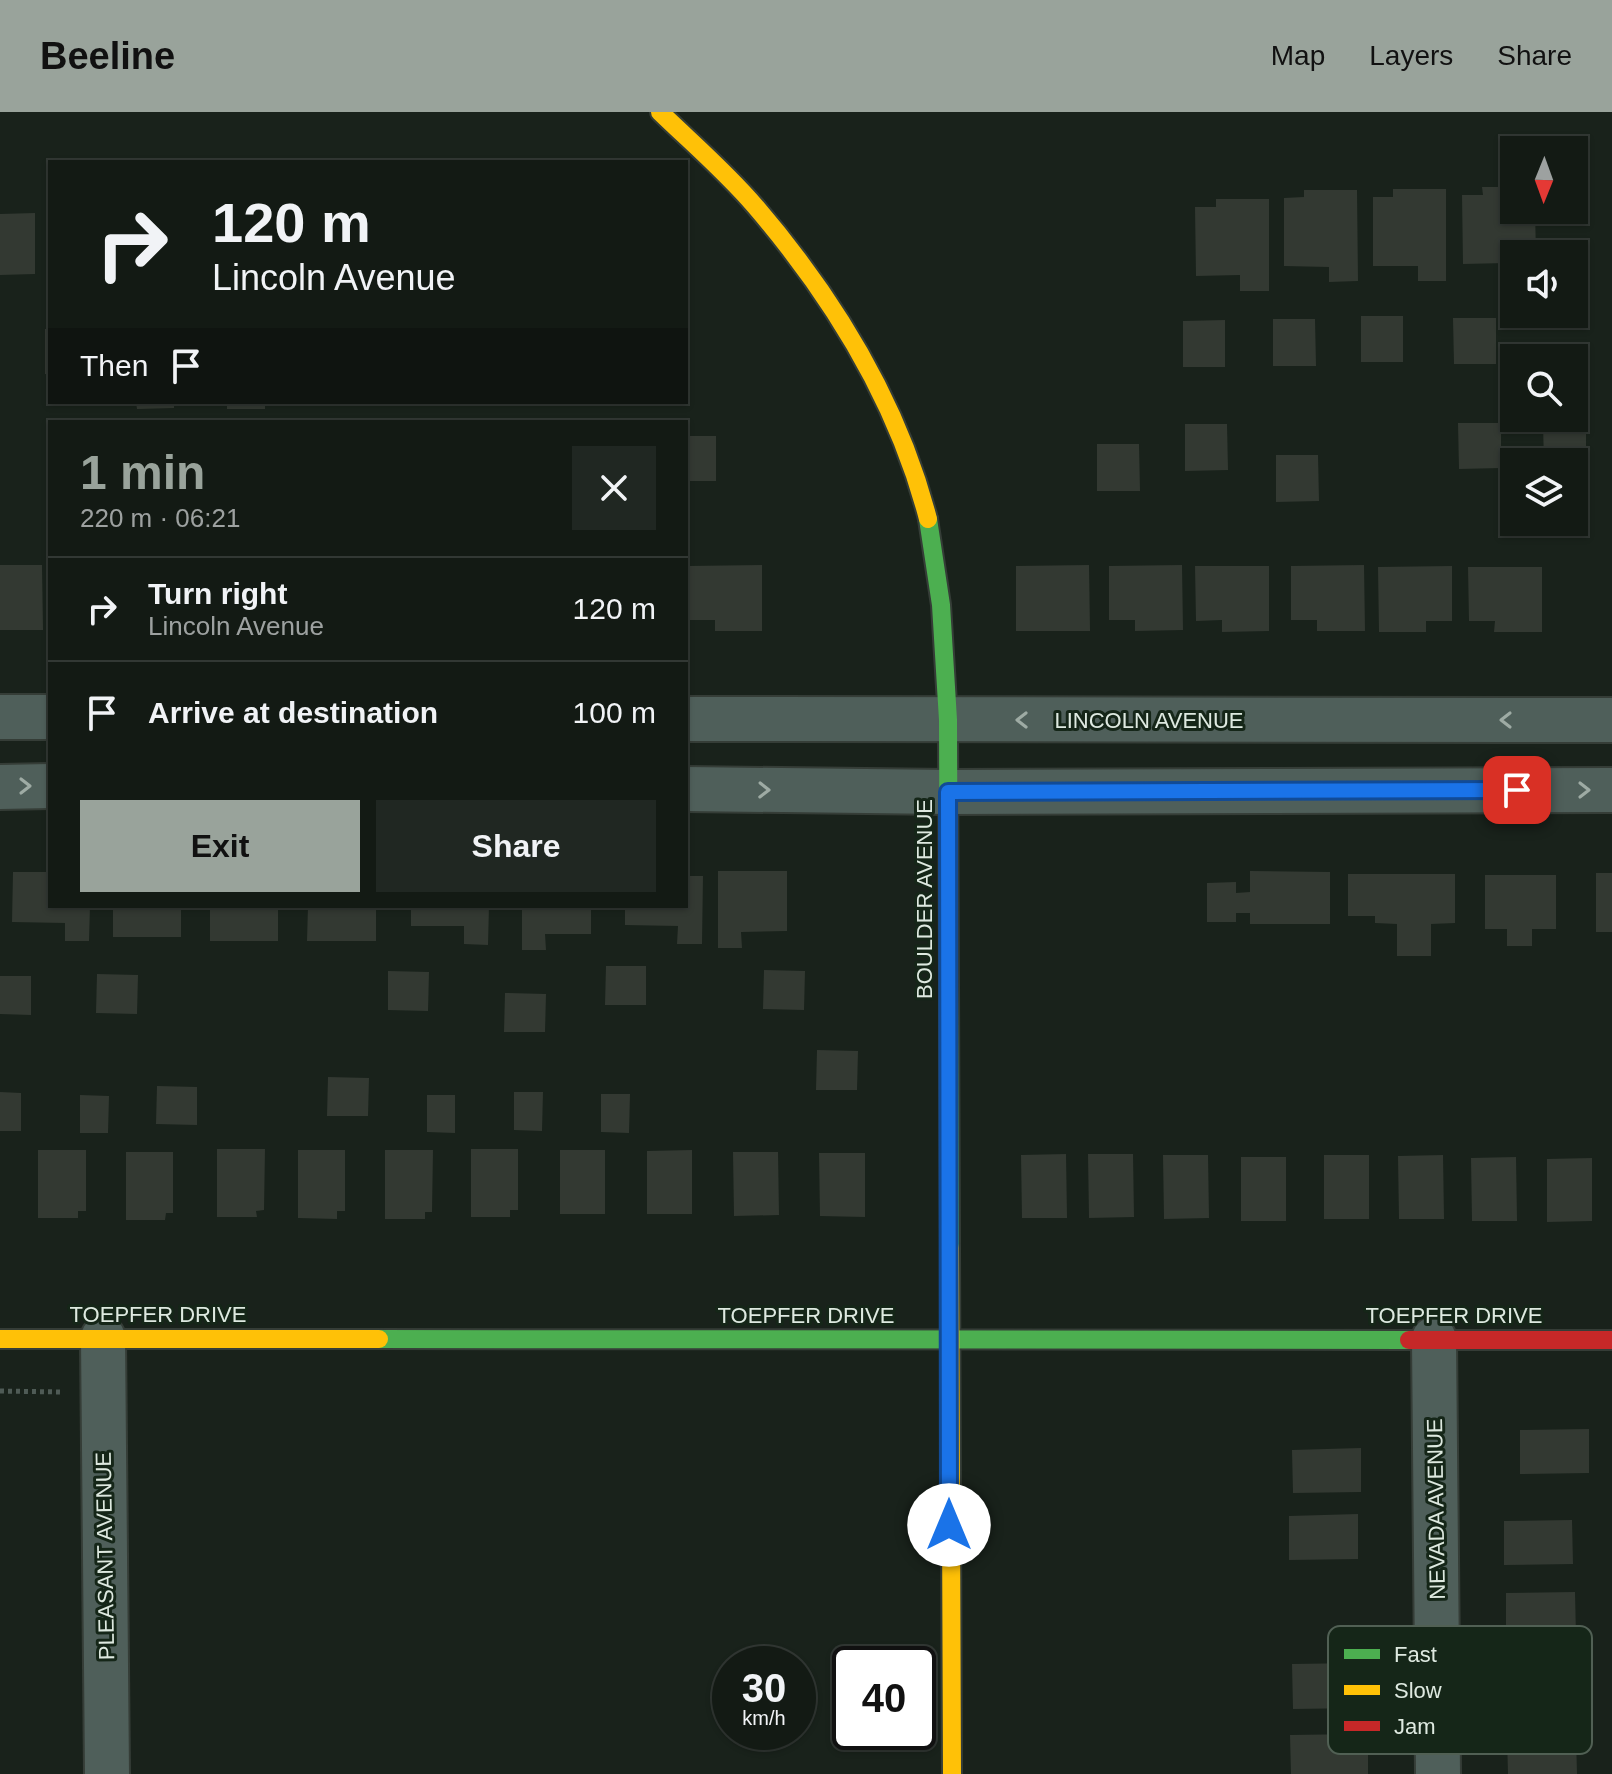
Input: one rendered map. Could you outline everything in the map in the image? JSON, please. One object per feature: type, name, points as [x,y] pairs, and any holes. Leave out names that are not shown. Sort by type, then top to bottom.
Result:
[{"type":"street","name":"BOULDER AVENUE","points":[[660,112],[754,206],[837,319],[888,409],[924,506],[942,605],[948,720],[947,1339],[952,1774]]},
{"type":"street","points":[[0,717],[48,717]]},
{"type":"street","name":"LINCOLN AVENUE","points":[[688,719],[1612,720]]},
{"type":"street","points":[[0,787],[48,786]]},
{"type":"street","points":[[688,789],[948,792],[1612,790]]},
{"type":"street","name":"PLEASANT AVENUE","points":[[103,1338],[107,1774]]},
{"type":"street","name":"TOEPFER DRIVE","points":[[0,1339],[1612,1340]]},
{"type":"street","name":"NEVADA AVENUE","points":[[1434,1339],[1437,1626]]},
{"type":"street","name":"NEVADA AVENUE","points":[[1438,1754],[1438,1774]]},
{"type":"path","points":[[0,1391],[62,1392]]},
{"type":"building","points":[[1482,187],[1500,187],[1500,224],[1535,224],[1536,240],[1500,240],[1500,263],[1463,264],[1462,195],[1483,195]]},
{"type":"building","points":[[1393,189],[1446,189],[1446,281],[1418,281],[1418,266],[1373,266],[1373,197],[1393,197]]},
{"type":"building","points":[[1304,190],[1357,190],[1358,281],[1329,282],[1329,267],[1284,266],[1284,198],[1304,197]]},
{"type":"building","points":[[1216,199],[1269,199],[1269,291],[1240,291],[1240,275],[1196,276],[1195,207],[1216,207]]},
{"type":"building","points":[[35,213],[35,274],[0,275],[0,214]]},
{"type":"building","points":[[1361,316],[1403,316],[1403,362],[1361,362]]},
{"type":"building","points":[[1453,318],[1496,318],[1496,364],[1454,364]]},
{"type":"building","points":[[1273,319],[1315,319],[1316,366],[1273,366]]},
{"type":"building","points":[[1225,320],[1225,367],[1183,367],[1183,321]]},
{"type":"building","points":[[45,329],[48,329],[48,374],[45,374]]},
{"type":"building","points":[[1585,342],[1585,344],[1543,344]]},
{"type":"building","points":[[136,404],[174,404],[174,408],[137,409]]},
{"type":"building","points":[[227,404],[265,404],[265,409],[227,409]]},
{"type":"building","points":[[1458,423],[1500,423],[1500,468],[1459,469]]},
{"type":"building","points":[[1185,424],[1227,424],[1228,470],[1185,471]]},
{"type":"building","points":[[1543,432],[1586,432],[1586,448],[1544,448]]},
{"type":"building","points":[[688,436],[716,436],[716,481],[688,481]]},
{"type":"building","points":[[1097,444],[1139,444],[1140,491],[1097,491]]},
{"type":"building","points":[[1276,455],[1318,455],[1319,501],[1276,502]]},
{"type":"building","points":[[0,565],[42,565],[43,630],[0,630]]},
{"type":"building","points":[[762,565],[762,631],[715,631],[715,620],[689,620],[688,566]]},
{"type":"building","points":[[1089,565],[1090,631],[1016,631],[1016,566]]},
{"type":"building","points":[[1182,565],[1183,630],[1135,631],[1135,620],[1109,620],[1109,566]]},
{"type":"building","points":[[1364,565],[1365,631],[1317,631],[1317,620],[1291,620],[1291,566]]},
{"type":"building","points":[[1195,566],[1269,566],[1269,631],[1222,632],[1222,620],[1196,621]]},
{"type":"building","points":[[1452,566],[1452,621],[1426,621],[1426,632],[1379,632],[1378,567]]},
{"type":"building","points":[[1468,567],[1542,567],[1542,632],[1494,632],[1495,621],[1469,621]]},
{"type":"building","points":[[718,871],[787,871],[787,931],[741,932],[742,948],[718,948]]},
{"type":"building","points":[[1250,871],[1330,872],[1330,924],[1250,924],[1250,913],[1236,913],[1236,922],[1207,922],[1207,883],[1236,882],[1236,893],[1250,892]]},
{"type":"building","points":[[13,872],[48,872],[48,908],[90,908],[89,941],[65,941],[65,923],[12,922]]},
{"type":"building","points":[[1596,873],[1612,873],[1612,932],[1596,932]]},
{"type":"building","points":[[1348,874],[1455,874],[1455,923],[1431,924],[1431,956],[1397,956],[1397,924],[1375,923],[1375,916],[1348,916]]},
{"type":"building","points":[[1485,875],[1556,875],[1556,929],[1532,929],[1532,946],[1507,946],[1507,929],[1485,929]]},
{"type":"building","points":[[688,876],[703,876],[702,944],[677,944],[678,926],[625,925],[625,908],[688,908]]},
{"type":"building","points":[[113,908],[181,908],[181,937],[113,937]]},
{"type":"building","points":[[210,908],[278,908],[278,941],[210,941]]},
{"type":"building","points":[[308,908],[376,908],[376,941],[307,941]]},
{"type":"building","points":[[411,908],[489,908],[488,945],[464,944],[464,926],[411,926]]},
{"type":"building","points":[[522,908],[591,908],[591,934],[545,934],[546,950],[522,950]]},
{"type":"building","points":[[606,966],[646,966],[646,1005],[605,1005]]},
{"type":"building","points":[[764,970],[805,971],[804,1010],[763,1009]]},
{"type":"building","points":[[388,971],[429,972],[428,1011],[388,1010]]},
{"type":"building","points":[[97,974],[138,975],[137,1014],[96,1013]]},
{"type":"building","points":[[0,976],[31,976],[31,1015],[0,1014]]},
{"type":"building","points":[[505,993],[546,994],[545,1032],[504,1032]]},
{"type":"building","points":[[817,1050],[858,1051],[857,1090],[816,1090]]},
{"type":"building","points":[[328,1077],[369,1078],[368,1116],[327,1116]]},
{"type":"building","points":[[157,1086],[197,1087],[197,1125],[156,1124]]},
{"type":"building","points":[[0,1092],[21,1093],[21,1131],[0,1131]]},
{"type":"building","points":[[514,1092],[543,1092],[542,1131],[514,1130]]},
{"type":"building","points":[[601,1094],[630,1094],[629,1133],[601,1132]]},
{"type":"building","points":[[80,1095],[109,1096],[108,1133],[80,1133]]},
{"type":"building","points":[[427,1095],[455,1095],[455,1133],[427,1132]]},
{"type":"building","points":[[217,1149],[265,1149],[264,1210],[256,1211],[257,1217],[217,1217]]},
{"type":"building","points":[[471,1149],[518,1149],[518,1210],[510,1210],[510,1217],[471,1217]]},
{"type":"building","points":[[38,1150],[86,1150],[86,1211],[78,1211],[78,1218],[38,1218]]},
{"type":"building","points":[[298,1150],[345,1150],[345,1211],[337,1211],[337,1219],[298,1218]]},
{"type":"building","points":[[385,1150],[433,1150],[432,1212],[425,1212],[425,1219],[385,1219]]},
{"type":"building","points":[[560,1150],[605,1150],[605,1214],[560,1214]]},
{"type":"building","points":[[692,1150],[692,1214],[647,1214],[647,1151]]},
{"type":"building","points":[[126,1152],[173,1152],[173,1213],[166,1213],[165,1220],[126,1220]]},
{"type":"building","points":[[733,1152],[778,1152],[779,1215],[734,1216]]},
{"type":"building","points":[[819,1153],[865,1153],[865,1217],[820,1216]]},
{"type":"building","points":[[1066,1154],[1067,1218],[1022,1218],[1021,1155]]},
{"type":"building","points":[[1088,1154],[1133,1154],[1134,1217],[1089,1218]]},
{"type":"building","points":[[1163,1155],[1208,1155],[1209,1218],[1164,1219]]},
{"type":"building","points":[[1324,1155],[1369,1155],[1369,1219],[1324,1219]]},
{"type":"building","points":[[1443,1155],[1444,1219],[1399,1219],[1398,1156]]},
{"type":"building","points":[[1241,1157],[1286,1157],[1286,1221],[1241,1221]]},
{"type":"building","points":[[1516,1157],[1517,1221],[1472,1221],[1471,1158]]},
{"type":"building","points":[[1592,1158],[1592,1221],[1547,1222],[1547,1159]]},
{"type":"building","points":[[1589,1429],[1589,1473],[1520,1474],[1520,1430]]},
{"type":"building","points":[[1361,1448],[1361,1492],[1293,1493],[1292,1450]]},
{"type":"building","points":[[1358,1514],[1358,1559],[1289,1560],[1289,1516]]},
{"type":"building","points":[[1572,1520],[1573,1564],[1504,1565],[1504,1521]]},
{"type":"building","points":[[1575,1592],[1576,1626],[1506,1626],[1506,1593]]},
{"type":"building","points":[[1328,1663],[1328,1708],[1293,1709],[1292,1664]]},
{"type":"building","points":[[1328,1734],[1328,1754],[1368,1754],[1368,1774],[1291,1774],[1290,1735]]},
{"type":"building","points":[[1507,1754],[1576,1754],[1577,1774],[1508,1774]]},
{"type":"traffic: fast","points":[[928,519],[941,605],[948,720],[950,1248]]},
{"type":"traffic: fast","points":[[379,1339],[1409,1340]]},
{"type":"traffic: slow","points":[[660,112],[755,206],[836,314],[881,393],[915,476],[928,519]]},
{"type":"traffic: slow","points":[[950,1248],[952,1774]]},
{"type":"traffic: slow","points":[[0,1339],[379,1339]]},
{"type":"traffic: jam","points":[[1409,1340],[1612,1340]]},
{"type":"route","points":[[949,1525],[948,792],[1517,790]]}]
